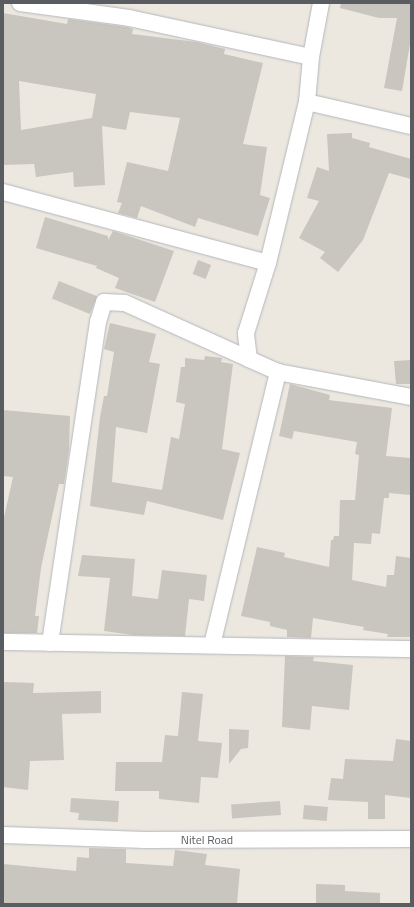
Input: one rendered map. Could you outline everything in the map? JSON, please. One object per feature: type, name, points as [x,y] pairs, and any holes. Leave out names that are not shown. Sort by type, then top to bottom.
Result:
[{"type":"street","points":[[20,3],[129,18],[311,57]]},
{"type":"street","points":[[249,359],[246,333],[268,263],[307,102],[311,57],[322,3]]},
{"type":"street","points":[[307,102],[411,126]]},
{"type":"street","points":[[3,192],[268,263]]},
{"type":"street","points":[[50,643],[98,322],[104,302],[125,303],[278,372],[411,397]]},
{"type":"street","points":[[212,644],[278,372]]},
{"type":"street","points":[[3,642],[212,644],[411,649]]},
{"type":"street","name":"Nitel Road","points":[[3,835],[145,840],[411,839]]},
{"type":"building","points":[[341,3],[411,3],[411,38],[402,91],[384,88],[397,18],[379,18],[340,8]]},
{"type":"building","points":[[3,13],[67,24],[68,19],[127,27],[133,29],[132,34],[196,42],[225,49],[224,54],[263,63],[243,144],[267,147],[260,195],[270,198],[258,236],[198,218],[195,227],[141,206],[137,218],[118,213],[122,203],[117,202],[127,162],[168,171],[180,118],[130,112],[126,130],[102,126],[105,185],[74,187],[73,172],[36,177],[34,164],[3,165]],"holes":[[[19,81],[96,94],[92,118],[21,130]]]},
{"type":"building","points":[[352,133],[352,138],[370,143],[369,147],[411,159],[411,179],[389,173],[363,240],[338,272],[320,258],[325,252],[299,238],[319,201],[307,198],[317,167],[329,171],[327,134]]},
{"type":"building","points":[[45,217],[108,236],[108,240],[113,231],[174,251],[155,302],[115,288],[119,278],[96,268],[97,266],[36,248]]},
{"type":"building","points":[[198,260],[211,265],[206,279],[193,274]]},
{"type":"building","points":[[59,281],[97,296],[90,314],[52,299]]},
{"type":"building","points":[[110,323],[156,334],[149,362],[160,364],[147,433],[116,427],[112,482],[162,490],[171,437],[179,439],[185,404],[176,402],[181,367],[185,367],[185,358],[204,360],[205,356],[222,358],[221,362],[233,364],[222,449],[240,453],[223,520],[147,501],[144,515],[90,506],[100,417],[104,396],[107,396],[114,352],[104,349]]},
{"type":"building","points":[[411,360],[411,384],[396,384],[394,361]]},
{"type":"building","points":[[290,384],[330,395],[329,400],[392,408],[386,456],[411,458],[411,495],[389,493],[389,498],[384,498],[380,534],[372,533],[371,544],[354,543],[352,580],[386,587],[387,575],[394,575],[396,556],[411,558],[411,637],[387,637],[388,634],[363,630],[364,627],[313,618],[311,638],[287,637],[287,630],[270,626],[270,622],[241,616],[257,547],[285,553],[284,557],[329,567],[331,540],[333,540],[334,536],[339,536],[340,500],[355,500],[359,455],[355,454],[357,442],[294,431],[292,439],[279,436]]},
{"type":"building","points":[[3,410],[70,416],[69,450],[64,484],[59,484],[41,568],[35,616],[39,616],[37,633],[3,633],[3,522],[13,477],[3,476]]},
{"type":"building","points":[[82,555],[135,559],[132,596],[158,599],[162,570],[207,575],[204,601],[189,599],[185,636],[133,635],[104,631],[110,578],[78,576]]},
{"type":"building","points":[[285,656],[314,657],[313,661],[353,665],[349,710],[312,706],[310,730],[282,727]]},
{"type":"building","points":[[3,682],[34,683],[33,693],[101,691],[101,713],[62,714],[64,760],[30,761],[28,790],[3,787]]},
{"type":"building","points":[[182,692],[203,694],[198,741],[222,743],[218,778],[201,777],[199,803],[159,799],[159,791],[115,791],[116,762],[162,762],[165,735],[178,736]]},
{"type":"building","points":[[229,729],[249,730],[248,748],[241,749],[229,764]]},
{"type":"building","points":[[396,739],[411,741],[411,798],[385,795],[385,819],[368,819],[368,802],[328,800],[331,778],[343,779],[345,759],[393,761]]},
{"type":"building","points":[[71,798],[119,801],[118,822],[78,820],[79,813],[70,812]]},
{"type":"building","points":[[280,801],[281,815],[232,818],[231,804]]},
{"type":"building","points":[[304,805],[328,807],[327,821],[303,819]]},
{"type":"building","points":[[89,848],[126,849],[126,863],[173,866],[175,850],[207,854],[205,865],[240,869],[237,904],[3,904],[3,864],[76,871],[77,857],[89,858]]},
{"type":"building","points":[[316,884],[345,885],[345,891],[380,893],[380,904],[316,904]]}]
